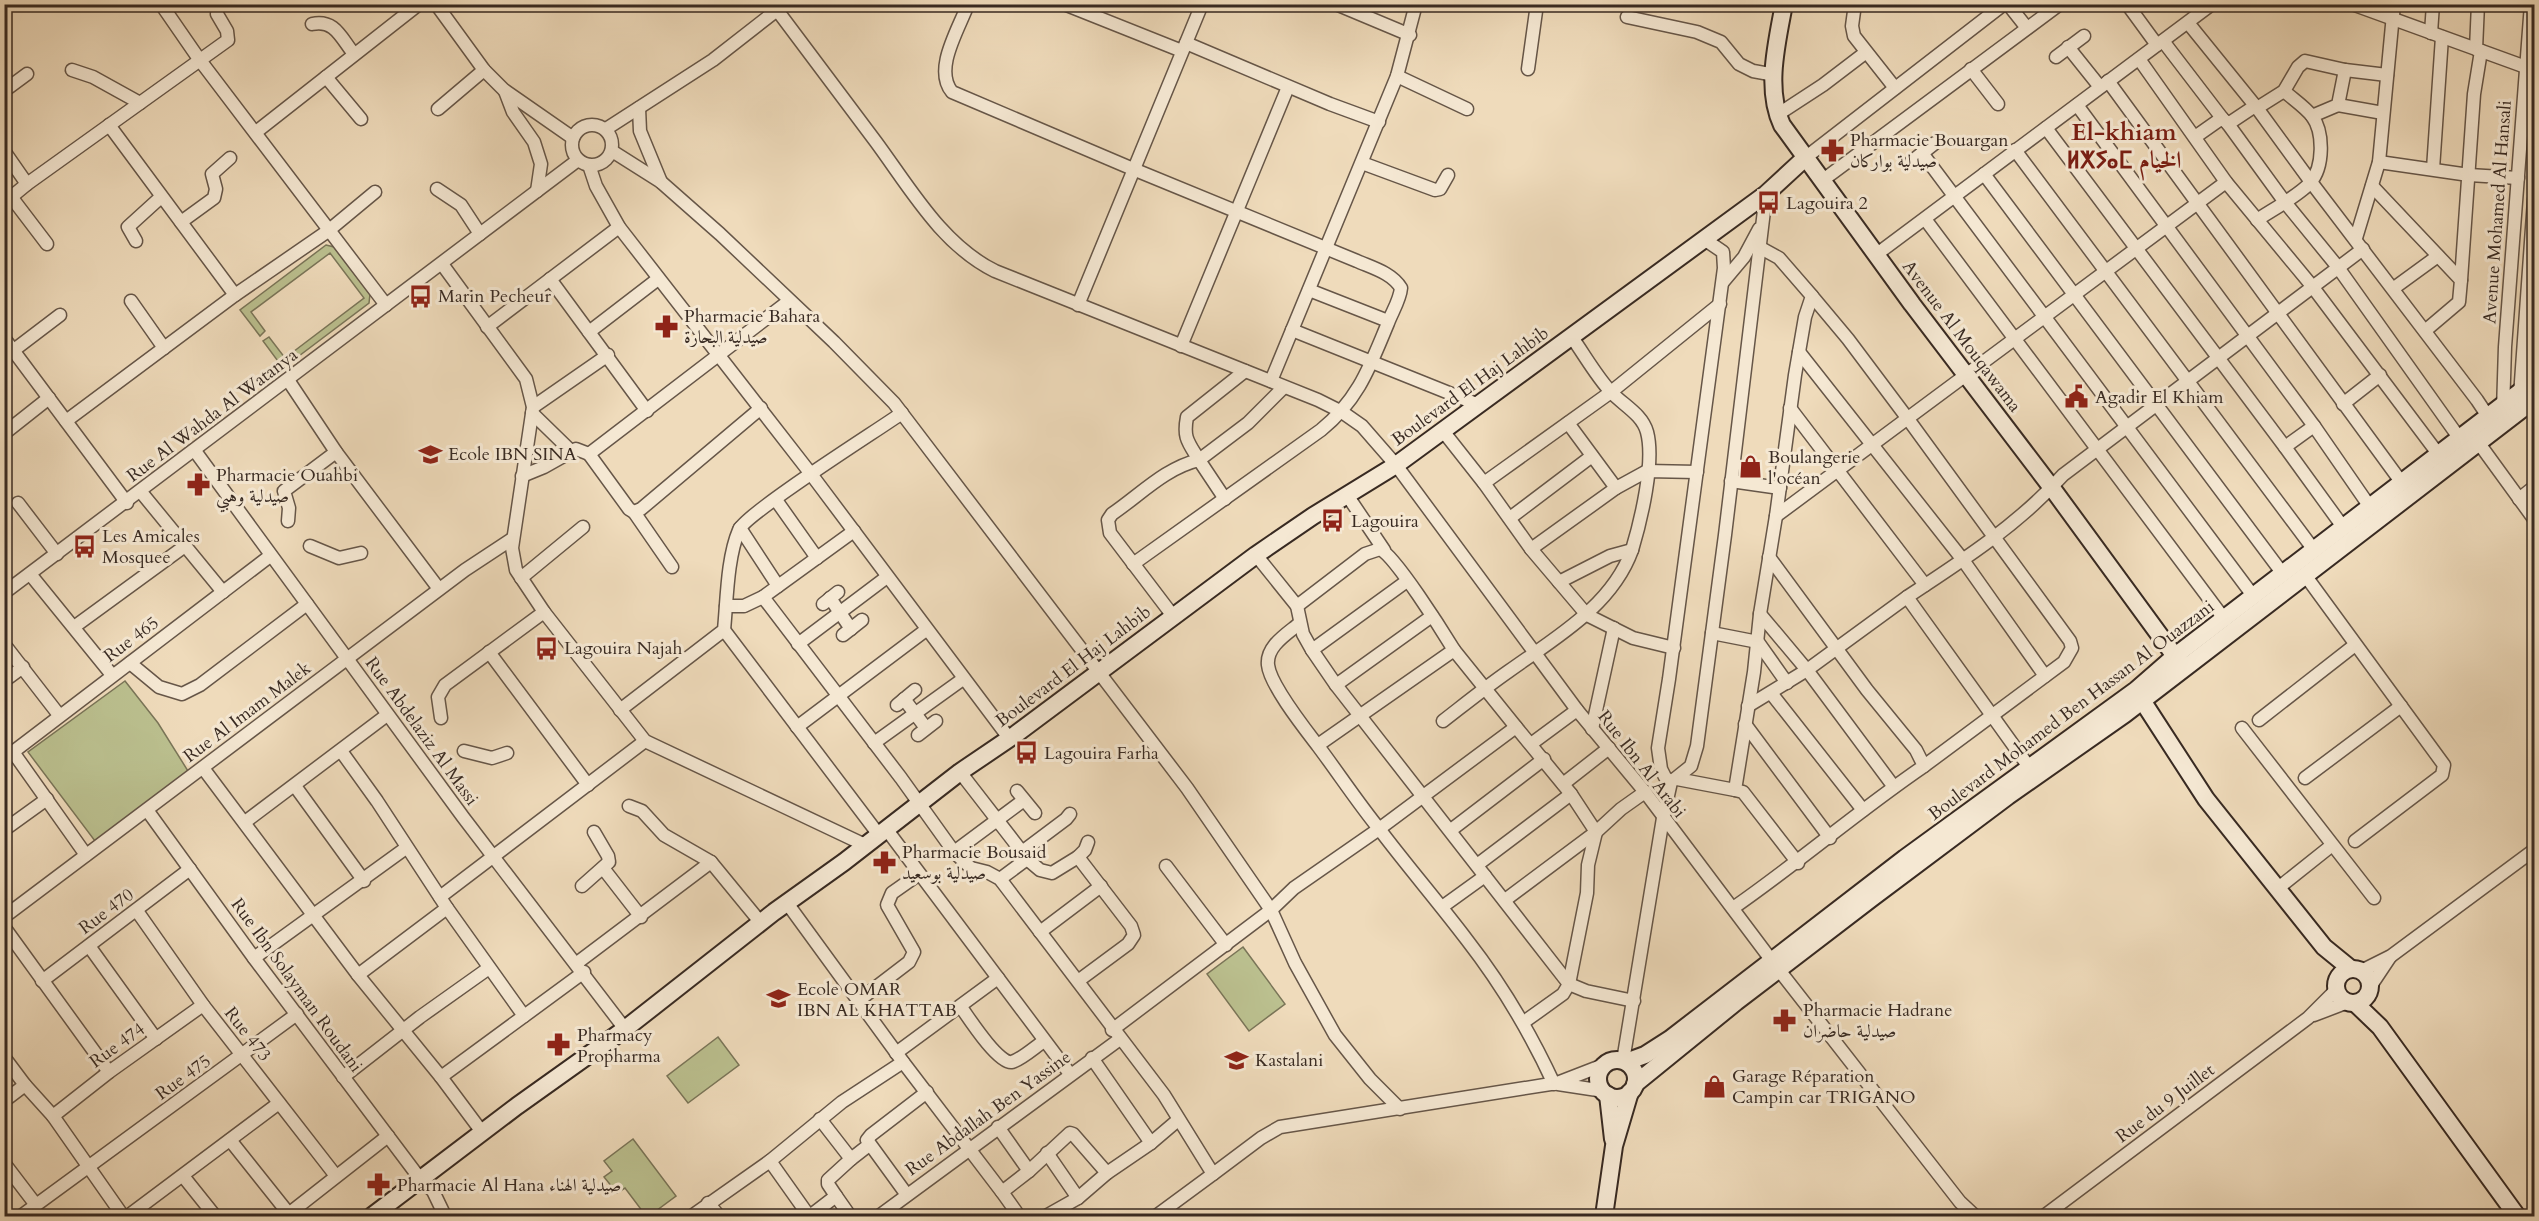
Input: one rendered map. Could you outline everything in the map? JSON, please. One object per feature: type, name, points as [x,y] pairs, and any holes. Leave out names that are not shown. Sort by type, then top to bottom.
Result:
[{"type":"street","points":[[161,4],[199,59],[386,305]]},
{"type":"street","points":[[255,132],[419,4]]},
{"type":"street","points":[[436,4],[484,70],[504,90],[573,138]]},
{"type":"street","points":[[968,4],[944,70],[947,86],[952,92],[1236,213],[1327,248],[1396,280],[1401,291],[1373,361],[1358,390],[1342,412],[1321,430],[1133,564]]},
{"type":"street","points":[[1064,4],[1184,47],[1379,122]]},
{"type":"street","points":[[1078,305],[1202,4]]},
{"type":"street","points":[[1336,4],[1410,35]]},
{"type":"street","points":[[1271,381],[1397,76],[1410,35],[1416,4]]},
{"type":"street","points":[[1528,69],[1538,4]]},
{"type":"street","points":[[1777,115],[1775,75],[1784,4]]},
{"type":"street","points":[[1855,4],[1852,26],[1854,36],[1865,53],[1895,88]]},
{"type":"street","points":[[1805,158],[2006,4],[2026,28]]},
{"type":"street","points":[[1823,180],[2060,4]]},
{"type":"street","points":[[2127,4],[2225,121],[2284,201],[2337,266],[2460,439]]},
{"type":"street","points":[[1877,254],[2104,84],[2189,24],[2212,4]]},
{"type":"street","points":[[1748,706],[1807,670],[1907,597],[1963,560],[2052,488],[2063,475],[2248,337],[2337,266],[2359,243],[2379,162],[2394,4]]},
{"type":"street","points":[[2433,4],[2436,35],[2433,169]]},
{"type":"street","points":[[2426,330],[2459,302],[2479,50],[2478,4]]},
{"type":"street","name":"Avenue Mohamed Al Hansali","points":[[2503,404],[2518,178],[2530,69],[2531,4]]},
{"type":"street","points":[[2360,6],[2530,69]]},
{"type":"street","points":[[606,129],[713,60],[777,8]]},
{"type":"street","name":"Rue Ibn Al Arabi","points":[[777,8],[915,195],[956,245],[980,263],[1078,305],[1271,381],[1342,412],[1362,426],[1396,465],[1576,710],[1645,792],[1775,965],[1960,1202],[1975,1216]]},
{"type":"street","points":[[47,244],[8,200],[228,38],[226,28],[216,14]]},
{"type":"street","points":[[1627,17],[1697,32],[1721,42],[1739,64],[1753,71],[1775,75]]},
{"type":"street","points":[[312,24],[324,22],[331,25],[354,54]]},
{"type":"street","points":[[2189,24],[2256,107],[2311,183],[2496,423]]},
{"type":"street","points":[[2056,57],[2084,36]]},
{"type":"street","points":[[2068,47],[2104,84],[2198,204],[2402,483]]},
{"type":"street","points":[[1777,115],[1823,85],[1865,53]]},
{"type":"street","points":[[2139,59],[2226,182],[2312,286],[2439,455]]},
{"type":"street","points":[[2195,137],[2284,91],[2298,67],[2305,61],[2345,70],[2387,75]]},
{"type":"street","points":[[1971,69],[1998,104]]},
{"type":"street","points":[[72,70],[93,77],[140,103]]},
{"type":"street","points":[[438,109],[484,70]]},
{"type":"street","points":[[2338,105],[2345,70]]},
{"type":"street","points":[[4,91],[27,75]]},
{"type":"street","points":[[1397,76],[1467,109]]},
{"type":"street","points":[[326,77],[361,119]]},
{"type":"street","points":[[1181,346],[1288,87]]},
{"type":"street","points":[[504,90],[513,112],[534,142],[541,165],[537,191]]},
{"type":"street","points":[[2257,220],[2311,183],[2319,160],[2319,132],[2312,116],[2284,91]]},
{"type":"street","points":[[2077,105],[2314,426],[2370,507]]},
{"type":"street","points":[[2312,116],[2338,105],[2383,113]]},
{"type":"street","points":[[639,108],[640,131],[661,182]]},
{"type":"street","name":"Avenue Al Mouqawama","points":[[1777,115],[1805,158],[1912,304],[2052,488],[2180,663]]},
{"type":"street","points":[[584,162],[600,164],[612,151],[612,139],[606,129],[590,124],[579,129],[573,138],[573,150],[584,162],[619,227],[717,355],[761,408],[1009,738]]},
{"type":"street","points":[[109,125],[235,295]]},
{"type":"street","points":[[2046,128],[2343,527]]},
{"type":"street","points":[[1911,162],[1935,143]]},
{"type":"street","points":[[2015,150],[2314,550]]},
{"type":"street","points":[[612,151],[661,182],[720,234],[834,342],[902,413],[1100,670],[1187,788],[1271,910],[1300,971],[1335,1035],[1370,1080],[1400,1109]]},
{"type":"street","points":[[4,152],[27,184]]},
{"type":"street","points":[[1922,153],[2254,597]]},
{"type":"street","points":[[181,222],[213,198],[216,192],[212,174],[230,158]]},
{"type":"street","name":"Boulevard El Haj Lahbib","points":[[372,1216],[482,1132],[625,1029],[760,923],[877,837],[960,772],[1256,555],[1396,465],[1479,405],[1766,194],[1805,158]]},
{"type":"street","name":"Rue Al Wahda Al Watanya","points":[[4,594],[537,191],[584,162]]},
{"type":"street","points":[[2379,162],[2469,175],[2518,178]]},
{"type":"street","points":[[1362,163],[1435,190],[1440,189],[1448,175]]},
{"type":"street","points":[[1984,174],[2283,574]]},
{"type":"street","points":[[1776,516],[2226,182]]},
{"type":"street","points":[[2372,186],[2461,279]]},
{"type":"street","points":[[437,189],[461,205],[480,234]]},
{"type":"street","points":[[66,421],[235,295],[328,231],[375,192]]},
{"type":"street","points":[[1624,1061],[1663,818],[1674,781],[1690,766],[1697,746],[1766,194]]},
{"type":"street","points":[[136,241],[128,227],[161,197]]},
{"type":"street","name":"Avenue Mohamed Al Hansali","points":[[2526,401],[2535,200]]},
{"type":"street","points":[[1924,219],[2225,620]]},
{"type":"street","points":[[1723,282],[1744,257],[1762,222]]},
{"type":"street","points":[[488,327],[619,227]]},
{"type":"street","points":[[1704,239],[1723,252],[1723,282],[1658,756],[1665,777],[1674,781],[1743,792],[1798,862]]},
{"type":"street","points":[[1733,908],[1798,862],[1863,810],[2045,676],[2067,659],[2072,648],[2070,641],[1994,536],[1848,339],[1779,258],[1759,247]]},
{"type":"street","points":[[2394,288],[2438,256]]},
{"type":"street","points":[[441,264],[526,379],[531,390],[533,410],[512,538],[513,560],[521,578],[544,612],[645,741],[877,837]]},
{"type":"street","points":[[550,279],[647,411]]},
{"type":"street","points":[[590,332],[658,279]]},
{"type":"street","points":[[1309,290],[1388,321]]},
{"type":"street","points":[[1735,790],[1790,408],[1805,317],[1812,296]]},
{"type":"street","points":[[131,301],[164,348]]},
{"type":"street","points":[[589,454],[789,301]]},
{"type":"street","points":[[1484,483],[1611,392],[1720,304]]},
{"type":"street","points":[[14,350],[60,315]]},
{"type":"street","points":[[1292,330],[1479,405]]},
{"type":"street","points":[[1443,721],[1587,615],[1615,583],[1625,568],[1632,550],[1647,471],[1647,431],[1637,415],[1611,392],[1571,336]]},
{"type":"street","points":[[4,338],[127,503]]},
{"type":"street","points":[[1799,352],[1963,560],[2045,676]]},
{"type":"street","points":[[533,410],[608,355]]},
{"type":"street","points":[[1225,499],[1187,441],[1184,432],[1187,417],[1245,371]]},
{"type":"street","points":[[2343,404],[2380,375]]},
{"type":"street","points":[[288,380],[336,452],[439,589]]},
{"type":"street","name":"Boulevard Mohamed Ben Hassan Al Ouazzani","points":[[1624,1061],[1645,1055],[1775,965],[2008,796],[2180,663],[2305,575],[2478,442],[2496,423],[2526,401],[2535,381]]},
{"type":"street","points":[[1173,616],[1110,533],[1108,519],[1169,472],[1199,460],[1248,423],[1284,387]]},
{"type":"street","points":[[6,432],[49,398]]},
{"type":"street","name":"Boulevard Mohamed Ben Hassan Al Ouazzani","points":[[2180,663],[2225,620],[2343,527],[2460,439],[2496,423],[2503,404],[2526,401]]},
{"type":"street","points":[[634,512],[641,509],[761,408]]},
{"type":"street","points":[[1790,408],[1925,585]]},
{"type":"street","points":[[533,410],[571,451]]},
{"type":"street","points":[[902,413],[811,474],[740,528],[734,549],[724,630],[877,837],[919,874],[1070,1074]]},
{"type":"street","points":[[1568,423],[1616,488]]},
{"type":"street","points":[[2285,447],[2314,426]]},
{"type":"street","points":[[1443,431],[1531,549],[1587,615],[1633,638],[1674,648]]},
{"type":"street","points":[[2478,442],[2535,519]]},
{"type":"street","points":[[522,476],[576,449],[589,454],[629,509],[634,512],[672,567]]},
{"type":"street","name":"Rue Abdelaziz Al Massi","points":[[195,451],[387,715],[625,1029]]},
{"type":"street","points":[[288,521],[284,492],[336,452]]},
{"type":"street","points":[[1510,518],[1592,456]]},
{"type":"street","points":[[1531,549],[1616,488],[1647,471],[1697,472]]},
{"type":"street","points":[[1731,481],[1780,488]]},
{"type":"street","points":[[2519,499],[2535,487]]},
{"type":"street","points":[[141,492],[223,592]]},
{"type":"street","points":[[1347,495],[1454,650],[1544,759],[1596,832],[1569,984],[1563,994],[1524,1022]]},
{"type":"street","points":[[776,500],[817,558]]},
{"type":"street","points":[[18,503],[57,554]]},
{"type":"street","points":[[521,578],[583,527]]},
{"type":"street","points":[[740,528],[778,586]]},
{"type":"street","points":[[726,606],[744,606],[763,597],[854,531]]},
{"type":"street","name":"Rue Al Imam Malek","points":[[4,917],[439,589],[512,538]]},
{"type":"street","points":[[74,627],[185,546]]},
{"type":"street","points":[[310,546],[339,558],[361,553]]},
{"type":"street","points":[[1297,606],[1365,554],[1376,549],[1384,550]]},
{"type":"street","points":[[1559,582],[1592,564],[1632,550]]},
{"type":"street","points":[[1256,555],[1297,606],[1299,624],[1312,650],[1336,685],[1569,984],[1586,991],[1634,1001]]},
{"type":"street","name":"Rue 465","points":[[47,799],[13,752],[270,556]]},
{"type":"street","points":[[1769,557],[1916,750],[1924,766]]},
{"type":"street","points":[[30,574],[112,675]]},
{"type":"street","points":[[2305,575],[2444,765],[2444,772],[2355,842]]},
{"type":"street","points":[[798,644],[887,577]]},
{"type":"street","points":[[1312,650],[1407,581]]},
{"type":"street","points":[[763,597],[920,803],[954,852],[971,868],[987,872],[1000,879],[1116,1035],[1164,1095],[1213,1174]]},
{"type":"street","points":[[1907,597],[1990,715],[2030,767]]},
{"type":"street","points":[[830,598],[840,612],[847,632],[862,620]]},
{"type":"street","points":[[130,663],[159,687],[182,694],[200,685],[307,604]]},
{"type":"street","points":[[441,718],[438,698],[445,685],[544,612]]},
{"type":"street","points":[[1760,614],[1807,670],[1894,787]]},
{"type":"street","points":[[1336,685],[1432,616]]},
{"type":"street","points":[[1299,624],[1279,640],[1270,652],[1268,665],[1288,703],[1379,829],[1499,983],[1524,1022],[1555,1083]]},
{"type":"street","points":[[1593,729],[1614,628]]},
{"type":"street","points":[[620,710],[724,630]]},
{"type":"street","points":[[797,727],[926,630]]},
{"type":"street","points":[[1712,633],[1758,642],[1787,683]]},
{"type":"street","points":[[4,644],[59,715]]},
{"type":"street","points":[[2259,720],[2355,645]]},
{"type":"street","points":[[1318,745],[1454,650]]},
{"type":"street","points":[[489,652],[588,785]]},
{"type":"street","points":[[4,681],[22,667]]},
{"type":"street","points":[[874,743],[963,679]]},
{"type":"street","points":[[915,690],[901,702],[916,713],[927,728]]},
{"type":"street","points":[[1771,693],[1863,810]]},
{"type":"street","points":[[2139,695],[2206,799],[2277,890],[2324,947],[2368,978],[2380,1026]]},
{"type":"street","name":"Boulevard Mohamed Ben Hassan Al Ouazzani","points":[[1632,1088],[1775,965],[1905,858],[2030,767],[2139,695]]},
{"type":"street","points":[[2304,778],[2401,706]]},
{"type":"street","points":[[1531,744],[1576,710]]},
{"type":"street","points":[[245,822],[387,715]]},
{"type":"street","points":[[1745,724],[1830,838]]},
{"type":"street","name":"Rue Abdallah Ben Yassine","points":[[879,1216],[1092,1058],[1116,1035],[1271,910],[1294,888],[1379,829],[1516,727]]},
{"type":"street","points":[[2242,728],[2331,846],[2374,898]]},
{"type":"street","points":[[440,897],[645,741]]},
{"type":"street","points":[[1477,865],[1567,789],[1609,748]]},
{"type":"street","points":[[341,751],[377,801],[447,908],[524,1016]]},
{"type":"street","points":[[464,751],[492,758],[507,753]]},
{"type":"street","points":[[1451,830],[1544,759]]},
{"type":"street","points":[[203,768],[358,975],[441,1077],[482,1132]]},
{"type":"street","points":[[960,772],[1024,856],[1040,870],[1052,873],[1078,857],[1085,850],[1088,842]]},
{"type":"street","points":[[295,786],[364,880]]},
{"type":"street","points":[[1505,900],[1645,792]]},
{"type":"street","points":[[954,852],[998,821],[1021,796],[1035,813]]},
{"type":"street","points":[[4,830],[47,799],[86,855]]},
{"type":"street","points":[[629,806],[642,811],[664,835],[711,862],[760,923]]},
{"type":"street","name":"Rue Ibn Solayman Roudani","points":[[147,810],[343,1077],[421,1180],[433,1191],[445,1216]]},
{"type":"street","points":[[1000,879],[1070,813]]},
{"type":"street","points":[[582,886],[603,868],[609,859],[594,832]]},
{"type":"street","points":[[2277,890],[2331,846]]},
{"type":"street","points":[[254,958],[406,848]]},
{"type":"street","points":[[2344,994],[2342,974],[2391,956],[2535,850]]},
{"type":"street","points":[[1078,857],[1131,926],[1134,934],[1128,944],[1078,981]]},
{"type":"street","points":[[441,1077],[524,1016],[641,917],[711,862]]},
{"type":"street","points":[[1166,866],[1226,945]]},
{"type":"street","points":[[603,868],[641,917]]},
{"type":"street","name":"Rue 470","points":[[42,981],[190,869]]},
{"type":"street","points":[[858,1001],[914,956],[914,952],[887,905],[892,893],[919,874]]},
{"type":"street","points":[[1442,907],[1485,876]]},
{"type":"street","points":[[1040,932],[1101,886]]},
{"type":"street","points":[[787,903],[899,1058],[927,1092],[1017,1215]]},
{"type":"street","points":[[358,975],[447,908]]},
{"type":"street","name":"Rue 473","points":[[137,910],[203,1005],[336,1176]]},
{"type":"street","points":[[4,927],[109,1072]]},
{"type":"street","points":[[89,946],[156,1039]]},
{"type":"street","points":[[2324,947],[2344,994],[2380,1026],[2517,1216]]},
{"type":"street","points":[[2344,994],[2364,999],[2391,956]]},
{"type":"street","points":[[343,1077],[489,968]]},
{"type":"street","points":[[692,1216],[770,1161],[998,978]]},
{"type":"street","name":"Rue du 9 Juillet","points":[[2044,1216],[2308,1018],[2344,994]]},
{"type":"street","name":"Rue 474","points":[[53,1116],[109,1072],[203,1005]]},
{"type":"street","points":[[961,1007],[995,1052],[1005,1061],[1013,1062],[1044,1041]]},
{"type":"street","name":"Rue 475","points":[[21,1216],[243,1056],[297,1014]]},
{"type":"street","points":[[4,1058],[53,1116],[123,1216]]},
{"type":"street","points":[[1092,1058],[1151,1143]]},
{"type":"street","points":[[1156,1216],[1274,1129],[1555,1083],[1616,1060],[1624,1061],[1635,1071],[1614,1146],[1604,1216]]},
{"type":"street","points":[[1606,1064],[1599,1074],[1600,1086],[1606,1093],[1614,1146]]},
{"type":"street","points":[[1555,1083],[1619,1097],[1632,1088]]},
{"type":"street","points":[[4,1101],[25,1085]]},
{"type":"street","points":[[907,1195],[867,1140],[927,1092]]},
{"type":"street","points":[[128,1216],[279,1103]]},
{"type":"street","points":[[820,1119],[851,1159]]},
{"type":"street","points":[[1046,1216],[1078,1198],[1107,1173],[1151,1143],[1178,1120]]},
{"type":"street","points":[[998,1127],[1029,1171]]},
{"type":"street","points":[[1002,1192],[1029,1171],[1070,1133],[1107,1173]]},
{"type":"street","points":[[230,1140],[287,1215],[388,1136]]},
{"type":"street","points":[[850,1216],[828,1185],[828,1180],[869,1144]]},
{"type":"street","points":[[1047,1153],[1078,1198]]},
{"type":"street","points":[[770,1161],[809,1216],[836,1196]]},
{"type":"street","points":[[4,1163],[36,1205]]},
{"type":"street","points":[[183,1176],[215,1216]]},
{"type":"street","name":"Rue Ibn Al Arabi","points":[[1960,1202],[1965,1216]]},
{"type":"street","points":[[708,1203],[719,1216]]},
{"type":"street","points":[[895,1205],[903,1216]]},
{"type":"green space","points":[[326,245],[334,247],[370,294],[369,303],[283,368],[263,341],[269,337],[285,358],[364,298],[330,253],[251,312],[265,331],[260,336],[240,310]]},
{"type":"green space","points":[[125,681],[158,723],[188,771],[95,841],[28,752]]},
{"type":"green space","points":[[1243,947],[1285,1004],[1249,1031],[1207,974]]},
{"type":"green space","points":[[718,1037],[739,1065],[688,1103],[667,1076]]},
{"type":"green space","points":[[633,1139],[676,1196],[649,1216],[646,1216],[625,1188],[617,1193],[604,1177],[612,1171],[604,1161]]},
{"type":"place","name":"Pharmacie Bouargan صيدلية بواركان","points":[[1832,150]]},
{"type":"place","name":"Lagouira 2","points":[[1768,203]]},
{"type":"place","name":"Marin Pecheur","points":[[420,296]]},
{"type":"place","name":"Pharmacie Bahara صيدلية البحارة","points":[[666,326]]},
{"type":"place","name":"Agadir El Khiam","points":[[2077,397]]},
{"type":"place","name":"Ecole IBN SINA","points":[[430,454]]},
{"type":"place","name":"Boulangerie l'océan","points":[[1750,467]]},
{"type":"place","name":"Pharmacie Ouahbi صيدلية وهبي","points":[[198,485]]},
{"type":"place","name":"Lagouira","points":[[1333,521]]},
{"type":"place","name":"Les Amicales Mosquee","points":[[84,546]]},
{"type":"place","name":"Lagouira Najah","points":[[546,648]]},
{"type":"place","name":"Lagouira Farha","points":[[1026,753]]},
{"type":"place","name":"Pharmacie Bousaid صيدلية بوسعيد","points":[[884,862]]},
{"type":"place","name":"Ecole OMAR IBN AL KHATTAB","points":[[779,999]]},
{"type":"place","name":"Pharmacie Hadrane صيدلية حاضران","points":[[1785,1020]]},
{"type":"place","name":"Pharmacy Propharma","points":[[559,1045]]},
{"type":"place","name":"Kastalani","points":[[1237,1060]]},
{"type":"place","name":"Garage Réparation Campin car TRIGANO","points":[[1714,1086]]},
{"type":"place","name":"Pharmacie Al Hana صيدلية الهناء","points":[[379,1185]]},
{"type":"district","name":"El-khiam ⵍⵅⵢⴰⵎ الخيام","points":[[2124,146]]}]
